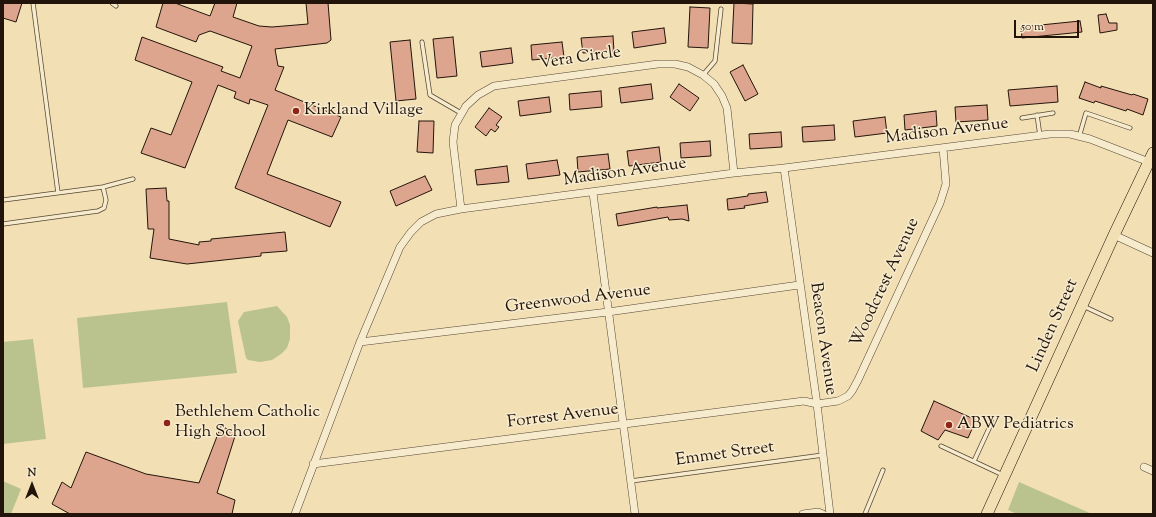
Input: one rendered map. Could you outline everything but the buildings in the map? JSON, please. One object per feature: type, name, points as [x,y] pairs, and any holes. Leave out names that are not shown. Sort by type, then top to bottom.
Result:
[{"type":"main road","name":"Linden Street","points":[[987,514],[1114,235],[1151,158]]},
{"type":"street","name":"Vera Circle","points":[[461,209],[453,142],[455,125],[466,106],[478,95],[494,86],[658,64],[675,64],[688,67],[703,75],[714,84],[722,96],[727,108],[734,173]]},
{"type":"street","name":"Madison Avenue","points":[[295,514],[360,342],[400,247],[411,232],[421,222],[436,214],[461,209],[593,193],[734,173],[1040,136],[1070,134],[1151,158]]},
{"type":"street","name":"Woodcrest Avenue","points":[[817,404],[838,401],[848,396],[858,380],[940,203],[946,184],[943,148]]},
{"type":"street","name":"Beacon Avenue","points":[[784,168],[799,285],[817,404],[830,514]]},
{"type":"street","points":[[593,193],[635,514]]},
{"type":"street","points":[[1114,235],[1153,253]]},
{"type":"street","name":"Greenwood Avenue","points":[[360,342],[608,312],[799,285]]},
{"type":"street","name":"Forrest Avenue","points":[[314,464],[804,401],[817,404]]},
{"type":"street","points":[[1144,467],[1153,471]]},
{"type":"street","points":[[803,514],[818,512],[823,514]]},
{"type":"lane","points":[[33,3],[58,193]]},
{"type":"lane","points":[[112,3],[116,6]]},
{"type":"lane","points":[[703,75],[715,62],[721,9]]},
{"type":"lane","points":[[422,42],[430,95],[461,113]]},
{"type":"lane","points":[[1022,118],[1053,113]]},
{"type":"lane","points":[[1079,137],[1086,113],[1130,128]]},
{"type":"lane","points":[[1038,116],[1040,136]]},
{"type":"lane","points":[[3,196],[3,200],[58,193],[103,187],[133,179]]},
{"type":"lane","points":[[3,224],[98,211],[104,208],[106,200],[103,187]]},
{"type":"lane","points":[[1082,306],[1111,319]]},
{"type":"lane","points":[[974,461],[992,422]]},
{"type":"lane","points":[[941,446],[1005,476]]},
{"type":"lane","name":"Emmet Street","points":[[631,481],[823,454]]},
{"type":"lane","points":[[865,514],[884,470]]},
{"type":"green space","points":[[227,302],[237,373],[83,388],[77,318]]},
{"type":"green space","points":[[277,306],[287,317],[290,325],[290,339],[287,348],[272,360],[260,362],[248,360],[246,358],[238,321],[244,312]]},
{"type":"green space","points":[[33,339],[46,439],[3,444],[3,342]]},
{"type":"green space","points":[[3,481],[21,489],[11,514],[3,514]]},
{"type":"green space","points":[[1019,482],[1092,514],[1017,514],[1008,510]]},
{"type":"place","name":"Kirkland Village","points":[[296,111]]},
{"type":"place","name":"Bethlehem Catholic High School","points":[[167,423]]},
{"type":"place","name":"ABW Pediatrics","points":[[949,425]]}]
